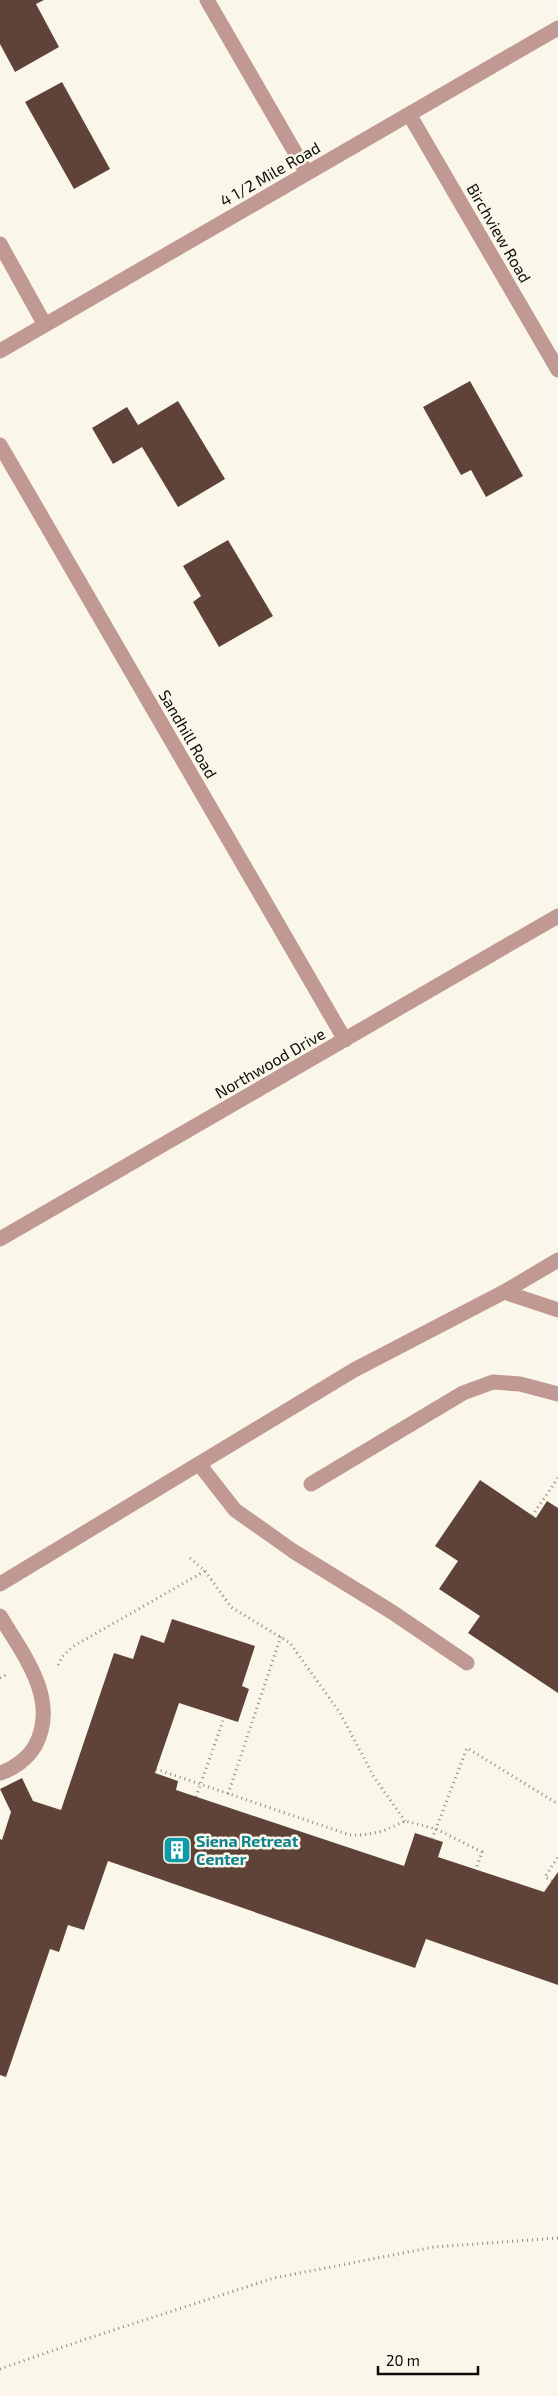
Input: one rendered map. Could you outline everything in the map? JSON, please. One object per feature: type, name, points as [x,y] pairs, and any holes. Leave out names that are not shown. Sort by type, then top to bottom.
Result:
[{"type":"street","points":[[207,0],[307,173]]},
{"type":"street","name":"4 1/2 Mile Road","points":[[0,351],[558,28]]},
{"type":"street","name":"Birchview Road","points":[[410,114],[558,370]]},
{"type":"street","points":[[0,244],[45,325]]},
{"type":"street","name":"Sandhill Road","points":[[0,445],[345,1040]]},
{"type":"street","name":"Northwood Drive","points":[[0,1239],[558,916]]},
{"type":"street","points":[[0,1584],[354,1370],[504,1292],[558,1260]]},
{"type":"street","points":[[504,1292],[558,1310]]},
{"type":"street","points":[[311,1484],[463,1393],[494,1382],[520,1384],[558,1394]]},
{"type":"street","points":[[199,1464],[235,1510],[293,1551],[392,1612],[466,1662]]},
{"type":"street","points":[[0,1616],[37,1680],[44,1706],[42,1733],[30,1755],[8,1771],[0,1773]]},
{"type":"path","points":[[532,1516],[558,1478]]},
{"type":"path","points":[[190,1558],[205,1571],[232,1607],[290,1642],[340,1712],[374,1777],[405,1821]]},
{"type":"path","points":[[58,1672],[62,1657],[72,1647],[205,1571]]},
{"type":"path","points":[[228,1794],[282,1636]]},
{"type":"path","points":[[196,1797],[224,1718]]},
{"type":"path","points":[[432,1839],[467,1748],[558,1804]]},
{"type":"path","points":[[156,1769],[350,1835],[364,1835],[383,1831],[405,1821],[436,1829],[482,1852],[476,1869]]},
{"type":"path","points":[[552,1881],[545,1877],[558,1857]]},
{"type":"path","points":[[0,2369],[274,2278],[434,2247],[558,2238]]},
{"type":"building","points":[[0,0],[44,0],[36,4],[59,47],[15,72],[0,44]]},
{"type":"building","points":[[62,82],[110,169],[74,189],[25,102]]},
{"type":"building","points":[[470,381],[523,476],[486,497],[471,470],[461,475],[423,407]]},
{"type":"building","points":[[178,401],[225,479],[178,507],[142,447],[113,464],[92,428],[127,407],[138,425]]},
{"type":"building","points":[[228,540],[273,616],[219,647],[193,602],[201,596],[183,566]]},
{"type":"building","points":[[480,1480],[536,1518],[547,1501],[558,1508],[558,1693],[468,1633],[480,1616],[439,1589],[458,1561],[435,1546]]},
{"type":"building","name":"Siena Retreat Center","points":[[172,1619],[255,1646],[242,1686],[249,1689],[238,1722],[179,1703],[155,1773],[178,1781],[176,1790],[404,1866],[415,1833],[443,1842],[438,1857],[544,1892],[558,1872],[558,1985],[426,1939],[415,1968],[108,1861],[84,1930],[68,1925],[59,1952],[50,1949],[6,2077],[0,2075],[0,1839],[2,1840],[11,1812],[0,1789],[22,1778],[33,1801],[61,1810],[114,1653],[133,1659],[141,1635],[164,1643]]},
{"type":"place","name":"Siena Retreat Center","points":[[177,1850]]}]
